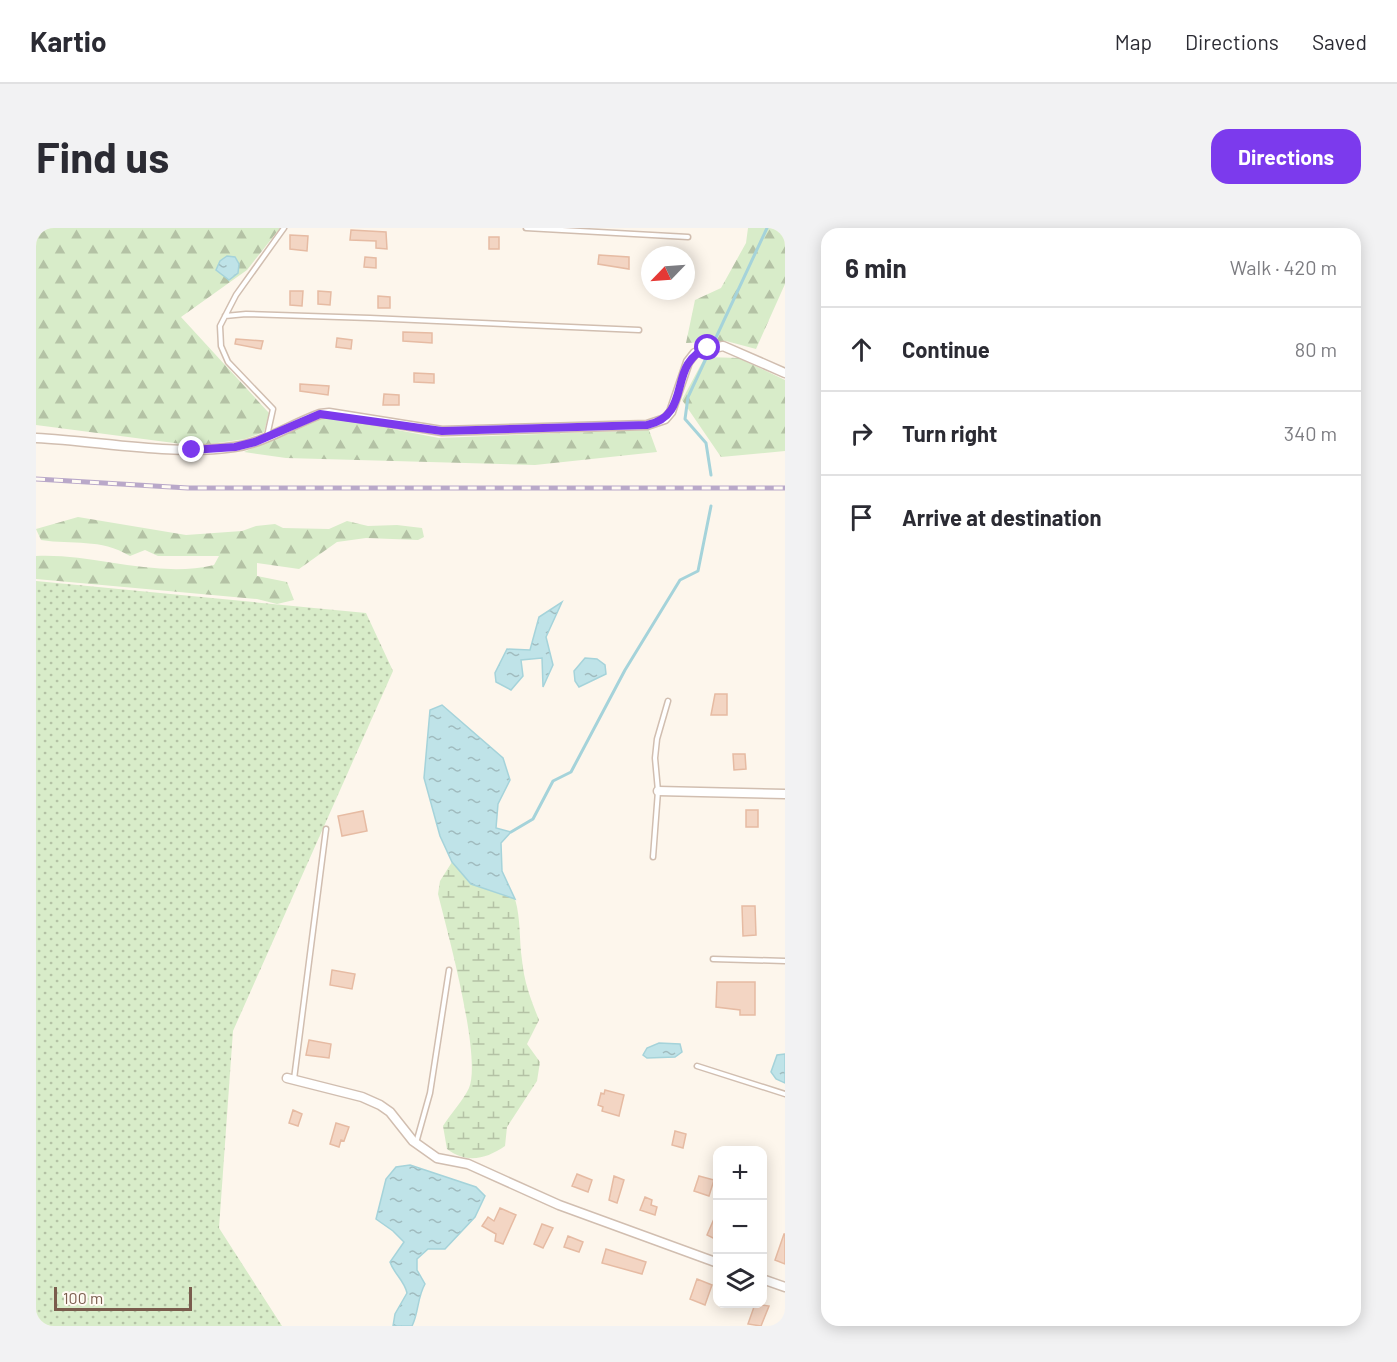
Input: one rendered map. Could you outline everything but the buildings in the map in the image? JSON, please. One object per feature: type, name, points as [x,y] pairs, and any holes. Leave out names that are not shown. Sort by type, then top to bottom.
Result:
[{"type":"street","points":[[36,438],[192,450],[235,447],[267,437],[320,414],[442,431],[647,425],[665,420],[671,412],[688,362],[695,353],[723,346],[785,373]]},
{"type":"street","points":[[658,791],[785,794]]},
{"type":"street","points":[[290,1079],[362,1097],[380,1105],[390,1112],[416,1144],[437,1158],[468,1164],[558,1205],[713,1262]]},
{"type":"street","points":[[767,1281],[785,1287]]},
{"type":"lane","points":[[267,437],[273,409],[228,362],[221,346],[220,326],[236,295],[284,228]]},
{"type":"lane","points":[[526,228],[688,237]]},
{"type":"lane","points":[[225,316],[246,314],[370,318],[639,330]]},
{"type":"lane","points":[[653,857],[658,791],[655,758],[657,739],[668,701]]},
{"type":"lane","points":[[290,1079],[326,829]]},
{"type":"lane","points":[[713,959],[785,961]]},
{"type":"lane","points":[[416,1144],[430,1093],[448,970]]},
{"type":"lane","points":[[696,1066],[785,1094]]},
{"type":"green space","points":[[36,228],[280,228],[247,270],[181,317],[269,413],[264,432],[245,439],[197,446],[36,425]]},
{"type":"green space","points":[[748,228],[785,228],[785,284],[756,349],[726,341],[686,343],[695,300],[721,288],[746,243]]},
{"type":"green space","points":[[705,357],[739,358],[785,380],[785,451],[721,457],[682,400]]},
{"type":"green space","points":[[335,418],[439,438],[649,430],[657,452],[535,465],[286,458],[244,452],[320,419]]},
{"type":"green space","points":[[78,517],[186,535],[242,531],[256,526],[275,524],[283,528],[329,529],[347,521],[368,526],[397,525],[422,528],[424,537],[418,540],[366,538],[337,542],[299,569],[257,563],[257,576],[287,582],[294,600],[277,604],[257,599],[36,579],[36,556],[80,558],[147,568],[192,569],[214,565],[219,556],[158,556],[145,550],[130,556],[119,550],[97,544],[41,540],[36,529]]},
{"type":"green space","points":[[36,581],[366,613],[393,671],[233,1031],[219,1228],[282,1326],[36,1326]]},
{"type":"green space","points":[[452,862],[471,884],[515,899],[524,976],[539,1020],[527,1044],[540,1062],[537,1081],[507,1127],[505,1146],[484,1157],[476,1158],[462,1157],[447,1149],[443,1126],[469,1088],[472,1072],[462,993],[438,894],[440,881]]},
{"type":"water","points":[[227,256],[235,257],[239,264],[238,273],[229,280],[216,270],[220,261]]},
{"type":"water","points":[[562,602],[546,637],[553,665],[543,687],[542,658],[521,660],[523,676],[511,690],[496,682],[495,673],[507,649],[530,650],[539,617]]},
{"type":"water","points":[[585,658],[597,659],[605,665],[606,674],[579,687],[575,681],[574,671]]},
{"type":"water","points":[[442,705],[503,758],[510,780],[498,804],[496,828],[511,832],[501,843],[502,871],[515,899],[471,884],[452,862],[440,836],[424,778],[430,710]]},
{"type":"water","points":[[659,1043],[680,1044],[682,1052],[675,1057],[647,1058],[643,1055],[647,1048]]},
{"type":"water","points":[[785,1054],[785,1083],[776,1079],[771,1072],[777,1055]]},
{"type":"water","points":[[410,1165],[476,1187],[485,1196],[475,1217],[445,1249],[428,1249],[417,1259],[417,1270],[425,1284],[414,1321],[412,1326],[393,1326],[395,1314],[407,1293],[390,1262],[404,1242],[376,1219],[386,1179],[396,1167]]},
{"type":"waterway","points":[[712,346],[767,228]]},
{"type":"waterway","points":[[709,352],[688,397],[685,419],[706,443],[711,475]]},
{"type":"waterway","points":[[511,832],[533,819],[553,781],[571,772],[625,670],[680,580],[698,571],[711,506]]},
{"type":"railway","points":[[36,479],[188,488],[785,488]]},
{"type":"route","points":[[192,450],[235,447],[255,442],[320,414],[442,431],[647,425],[665,420],[671,412],[688,362],[695,353],[708,348]]}]
